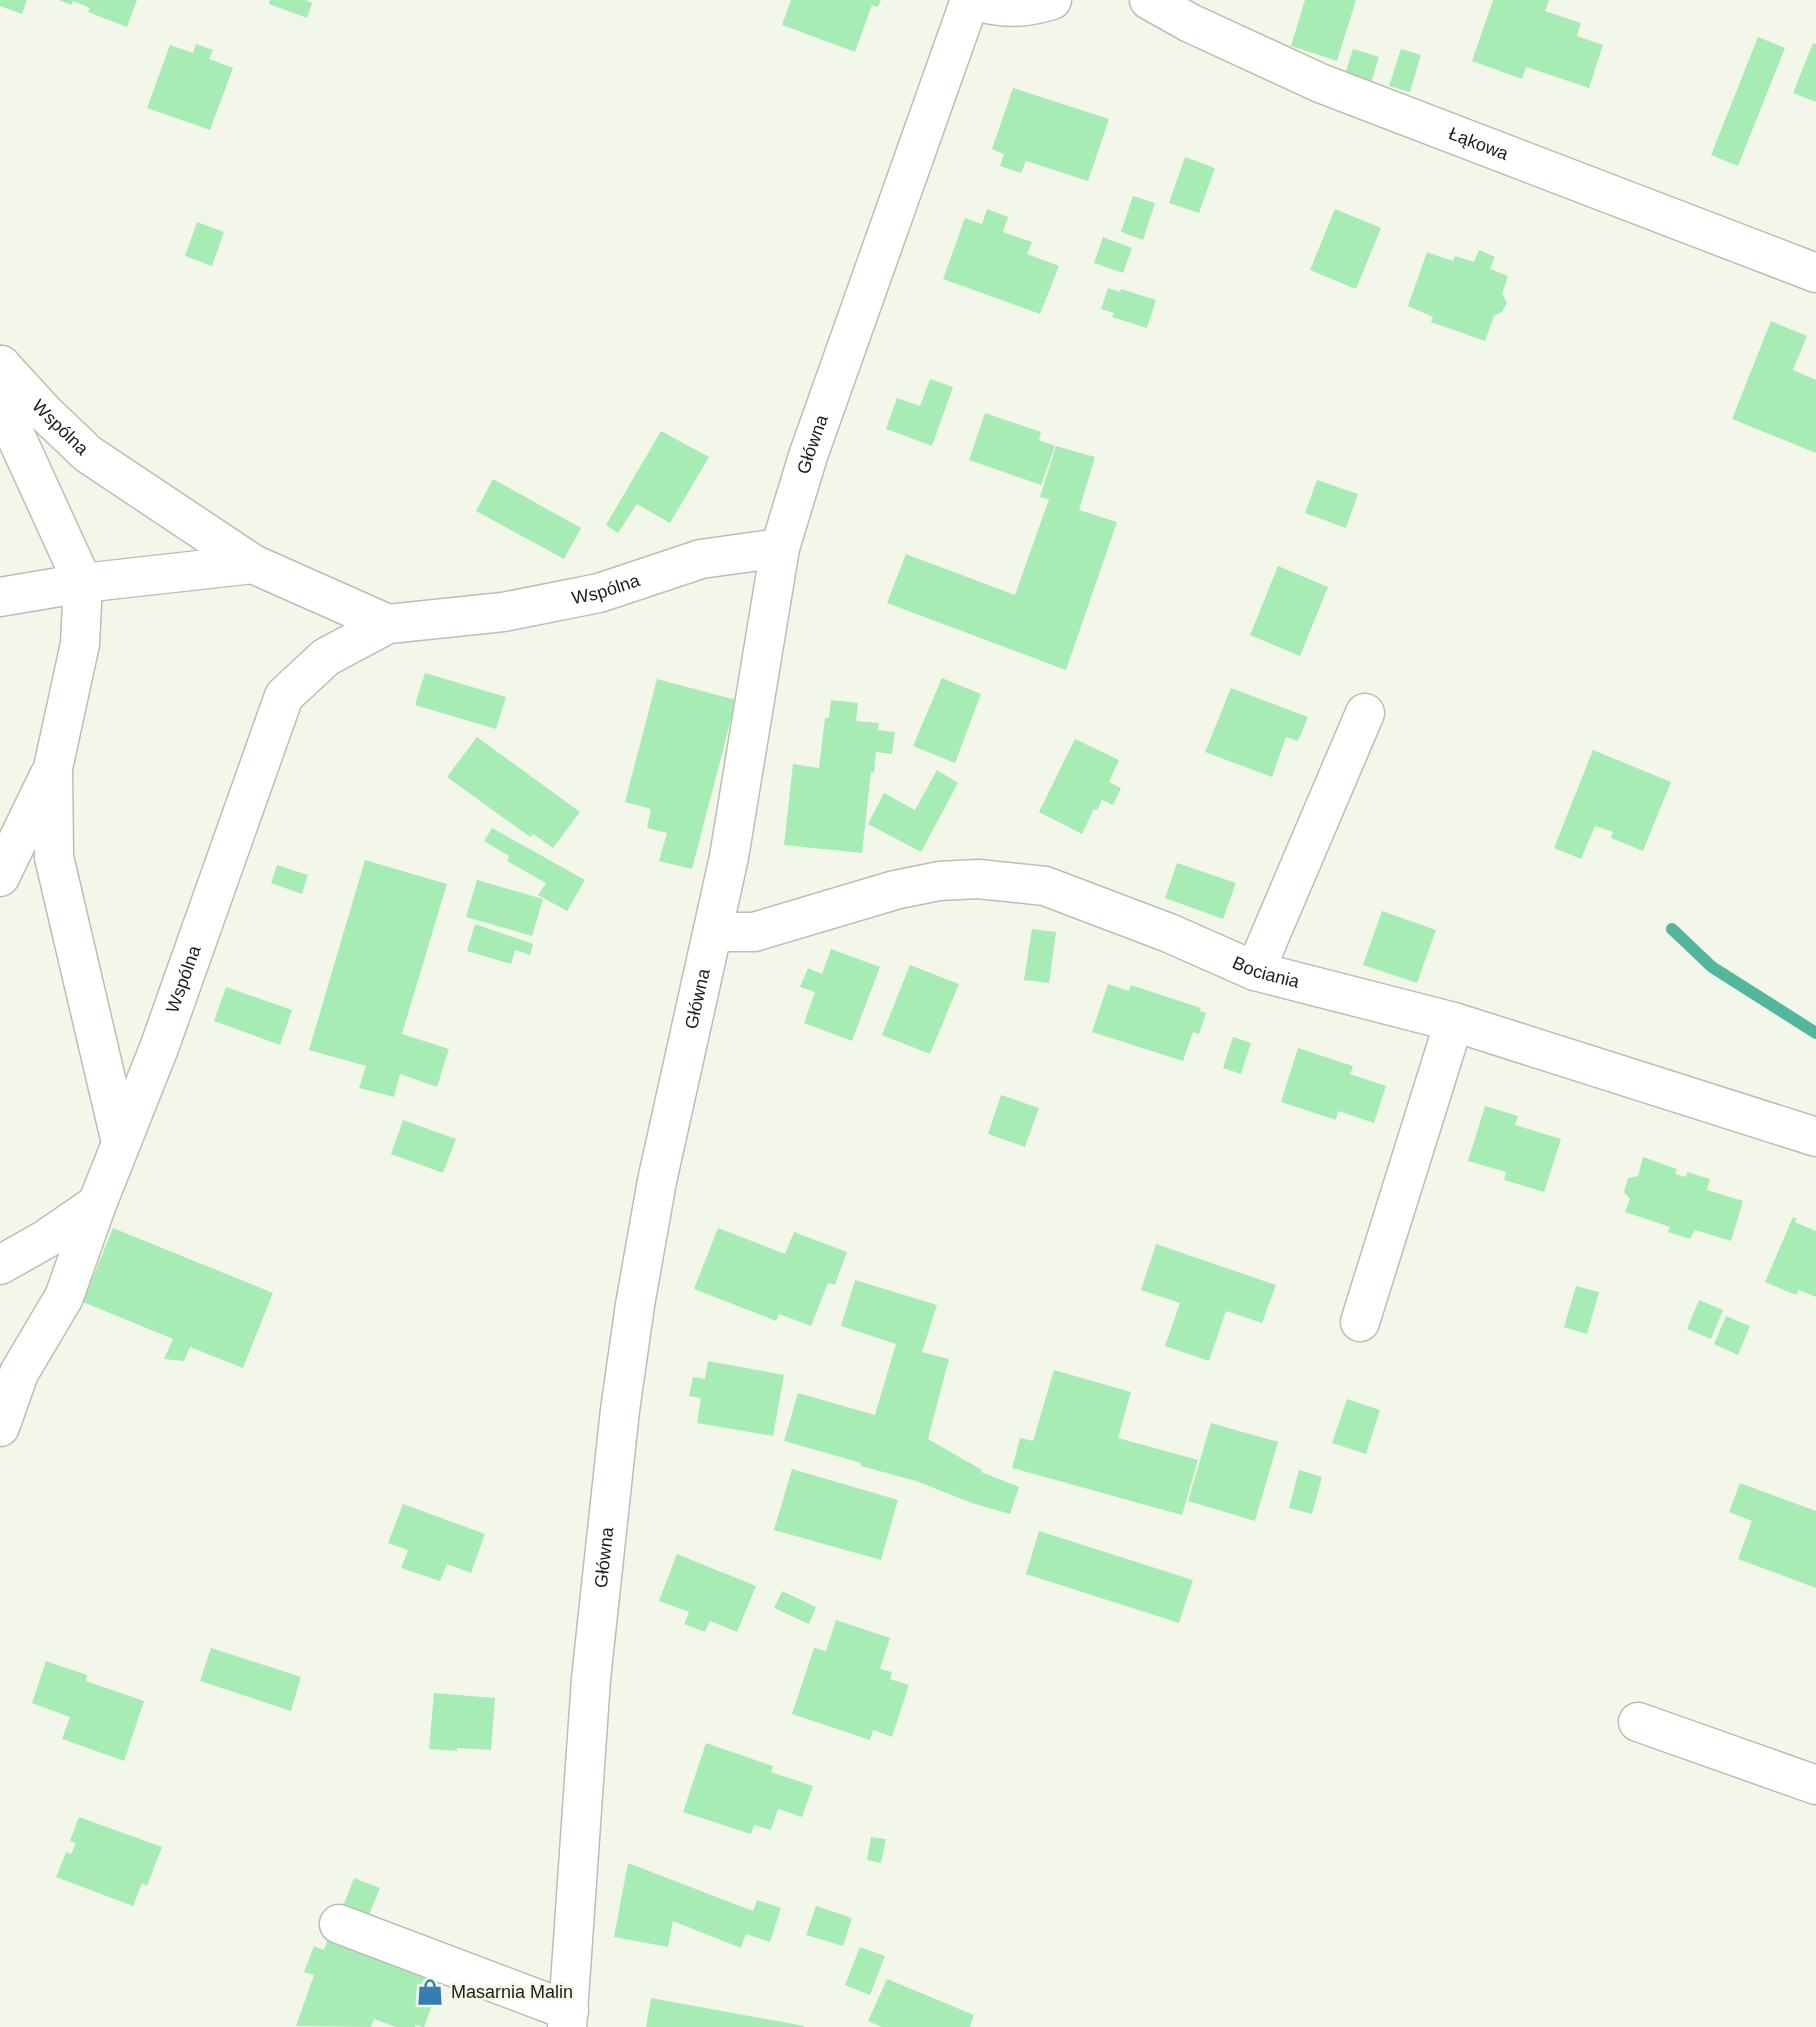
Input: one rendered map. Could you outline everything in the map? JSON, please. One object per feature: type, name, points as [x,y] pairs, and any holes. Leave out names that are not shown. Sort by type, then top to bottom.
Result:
[{"type":"street","points":[[970,0],[1003,8],[1029,8],[1052,0]]},
{"type":"street","name":"Główna","points":[[568,2019],[591,1679],[622,1397],[635,1305],[657,1181],[714,932],[752,725],[780,548],[808,456],[970,0]]},
{"type":"street","name":"Łąkowa","points":[[1149,0],[1190,23],[1320,83],[1816,273]]},
{"type":"street","points":[[1,363],[13,430],[83,583],[80,644],[53,768],[54,857],[121,1143]]},
{"type":"street","name":"Wspólna","points":[[1,363],[45,413],[88,454],[253,564],[388,624]]},
{"type":"street","name":"Wspólna","points":[[0,1426],[10,1370],[64,1297],[97,1204],[159,1048],[284,696],[326,657],[388,624],[503,612],[599,593],[701,559],[780,548]]},
{"type":"street","points":[[0,597],[83,583],[253,564]]},
{"type":"street","points":[[1255,971],[1365,713]]},
{"type":"street","points":[[0,877],[53,768]]},
{"type":"street","name":"Bociania","points":[[714,932],[754,932],[895,890],[939,881],[978,879],[1045,886],[1169,933],[1255,971],[1454,1022],[1816,1137]]},
{"type":"street","points":[[1360,1322],[1454,1022]]},
{"type":"street","points":[[0,1265],[46,1239],[97,1204]]},
{"type":"street","points":[[1638,1722],[1816,1785]]},
{"type":"street","points":[[339,1924],[568,2019]]},
{"type":"building","points":[[0,0],[27,0],[22,14],[0,6]]},
{"type":"building","points":[[59,0],[137,0],[127,27],[88,12],[90,8],[73,1],[71,5]]},
{"type":"building","points":[[270,0],[305,0],[312,3],[307,18],[269,4]]},
{"type":"building","points":[[791,0],[881,0],[878,7],[872,5],[855,52],[782,25]]},
{"type":"building","points":[[1305,0],[1356,0],[1337,61],[1291,46]]},
{"type":"building","points":[[1493,0],[1547,0],[1549,1],[1545,11],[1581,23],[1577,36],[1603,45],[1589,88],[1526,67],[1522,79],[1472,61]]},
{"type":"building","points":[[1758,37],[1785,48],[1738,166],[1711,155]]},
{"type":"building","points":[[1813,43],[1816,44],[1816,102],[1793,93]]},
{"type":"building","points":[[196,44],[213,50],[209,59],[233,68],[210,130],[147,108],[170,45],[193,53]]},
{"type":"building","points":[[1353,49],[1379,57],[1370,86],[1344,78]]},
{"type":"building","points":[[1401,49],[1421,55],[1410,92],[1389,86]]},
{"type":"building","points":[[1013,88],[1109,119],[1088,181],[1026,161],[1021,173],[1000,166],[1004,154],[992,149]]},
{"type":"building","points":[[1185,157],[1215,168],[1199,213],[1169,203]]},
{"type":"building","points":[[1133,196],[1155,203],[1143,240],[1121,232]]},
{"type":"building","points":[[987,209],[1008,217],[1003,232],[1032,242],[1027,254],[1059,266],[1040,314],[943,279],[965,218],[982,224]]},
{"type":"building","points":[[1335,209],[1381,228],[1356,289],[1310,270]]},
{"type":"building","points":[[197,222],[224,232],[212,266],[185,256]]},
{"type":"building","points":[[1103,237],[1132,248],[1123,273],[1094,263]]},
{"type":"building","points":[[1479,250],[1495,257],[1490,269],[1508,276],[1502,294],[1507,303],[1502,312],[1494,316],[1485,341],[1431,322],[1433,317],[1408,306],[1427,252],[1453,261],[1455,256],[1474,262]]},
{"type":"building","points":[[1108,288],[1120,292],[1121,289],[1156,300],[1147,328],[1112,317],[1114,313],[1101,309]]},
{"type":"building","points":[[1771,321],[1807,336],[1793,370],[1816,380],[1816,453],[1732,419]]},
{"type":"building","points":[[930,379],[953,387],[932,446],[886,429],[897,398],[920,406]]},
{"type":"building","points":[[985,413],[1041,432],[1039,440],[1055,446],[1041,485],[969,460]]},
{"type":"building","points":[[661,431],[709,457],[670,523],[637,504],[618,533],[606,525]]},
{"type":"building","points":[[1056,446],[1095,457],[1079,510],[1117,522],[1066,670],[887,603],[906,554],[1015,595],[1049,499],[1040,497]]},
{"type":"building","points":[[493,479],[581,528],[564,559],[476,511]]},
{"type":"building","points":[[1317,480],[1358,494],[1346,528],[1305,513]]},
{"type":"building","points":[[1278,566],[1328,587],[1300,656],[1250,635]]},
{"type":"building","points":[[425,673],[506,697],[496,729],[415,705]]},
{"type":"building","points":[[942,678],[981,694],[955,763],[913,746]]},
{"type":"building","points":[[657,679],[736,700],[692,869],[659,861],[667,833],[647,828],[651,809],[625,802]]},
{"type":"building","points":[[1231,688],[1308,717],[1298,741],[1286,737],[1272,777],[1205,752]]},
{"type":"building","points":[[831,700],[858,703],[856,721],[879,723],[878,730],[895,732],[892,754],[876,752],[874,773],[871,772],[862,853],[784,845],[793,764],[819,768],[825,718],[829,718]]},
{"type":"building","points":[[477,737],[580,812],[553,848],[533,834],[530,837],[447,777]]},
{"type":"building","points":[[1075,739],[1119,760],[1109,782],[1121,788],[1113,805],[1102,800],[1097,810],[1094,809],[1082,834],[1039,812]]},
{"type":"building","points":[[1593,750],[1671,782],[1643,851],[1611,838],[1613,832],[1595,826],[1581,859],[1554,848]]},
{"type":"building","points":[[937,770],[958,783],[921,852],[868,824],[884,793],[915,810]]},
{"type":"building","points":[[492,828],[585,880],[567,911],[538,895],[546,883],[507,861],[509,856],[484,841]]},
{"type":"building","points":[[365,860],[447,884],[402,1034],[449,1049],[437,1087],[400,1074],[394,1097],[359,1088],[366,1066],[309,1050]]},
{"type":"building","points":[[1177,863],[1236,883],[1223,919],[1165,898]]},
{"type":"building","points":[[277,865],[308,875],[302,894],[271,883]]},
{"type":"building","points":[[477,880],[543,899],[532,936],[466,917]]},
{"type":"building","points":[[1382,911],[1436,930],[1417,983],[1363,965]]},
{"type":"building","points":[[475,924],[533,944],[530,955],[515,950],[511,964],[467,951]]},
{"type":"building","points":[[1032,929],[1056,932],[1049,983],[1024,980]]},
{"type":"building","points":[[831,949],[880,967],[852,1041],[804,1023],[815,992],[800,987],[808,968],[822,974]]},
{"type":"building","points":[[910,965],[959,984],[930,1054],[882,1035]]},
{"type":"building","points":[[1108,984],[1129,991],[1131,985],[1201,1008],[1200,1011],[1206,1013],[1199,1034],[1193,1032],[1183,1061],[1092,1032]]},
{"type":"building","points":[[226,987],[292,1010],[280,1045],[214,1021]]},
{"type":"building","points":[[1233,1037],[1251,1043],[1241,1074],[1223,1068]]},
{"type":"building","points":[[1298,1048],[1353,1066],[1350,1074],[1386,1086],[1374,1123],[1338,1111],[1336,1120],[1281,1102]]},
{"type":"building","points":[[1001,1095],[1039,1108],[1025,1147],[988,1134]]},
{"type":"building","points":[[1485,1106],[1518,1116],[1515,1125],[1561,1139],[1544,1192],[1504,1180],[1506,1172],[1468,1161]]},
{"type":"building","points":[[403,1120],[456,1139],[443,1173],[391,1154]]},
{"type":"building","points":[[1643,1157],[1677,1169],[1675,1174],[1686,1177],[1687,1172],[1710,1179],[1707,1190],[1743,1201],[1731,1241],[1695,1230],[1690,1239],[1668,1232],[1670,1227],[1625,1212],[1630,1199],[1624,1192],[1628,1178],[1638,1176]]},
{"type":"building","points":[[1793,1217],[1797,1219],[1795,1222],[1816,1231],[1816,1297],[1799,1290],[1796,1295],[1765,1282]]},
{"type":"building","points":[[113,1228],[273,1293],[243,1368],[190,1347],[184,1361],[164,1359],[173,1339],[83,1302]]},
{"type":"building","points":[[718,1228],[785,1254],[794,1232],[847,1252],[835,1285],[828,1283],[811,1326],[779,1314],[776,1321],[694,1289]]},
{"type":"building","points":[[1156,1244],[1276,1285],[1262,1323],[1226,1311],[1209,1361],[1165,1346],[1180,1303],[1141,1290]]},
{"type":"building","points":[[855,1280],[937,1305],[922,1352],[949,1359],[928,1439],[982,1470],[981,1472],[1019,1487],[1010,1514],[972,1503],[916,1481],[861,1466],[861,1463],[784,1441],[798,1393],[875,1415],[896,1344],[841,1326]]},
{"type":"building","points":[[1576,1286],[1599,1292],[1587,1334],[1564,1327]]},
{"type":"building","points":[[1699,1300],[1723,1310],[1711,1339],[1687,1329]]},
{"type":"building","points":[[1726,1316],[1750,1326],[1738,1355],[1714,1344]]},
{"type":"building","points":[[708,1361],[784,1375],[773,1436],[697,1423],[701,1398],[689,1396],[693,1377],[705,1379]]},
{"type":"building","points":[[1054,1370],[1131,1392],[1118,1438],[1198,1460],[1182,1515],[1012,1468],[1020,1438],[1033,1441]]},
{"type":"building","points":[[1347,1399],[1380,1410],[1366,1454],[1332,1443]]},
{"type":"building","points":[[1211,1423],[1278,1442],[1255,1521],[1188,1501]]},
{"type":"building","points":[[792,1469],[898,1500],[881,1560],[774,1530]]},
{"type":"building","points":[[1299,1470],[1322,1477],[1312,1514],[1289,1508]]},
{"type":"building","points":[[1740,1483],[1816,1511],[1816,1588],[1738,1559],[1752,1521],[1729,1512]]},
{"type":"building","points":[[403,1504],[485,1534],[471,1573],[447,1564],[440,1581],[401,1568],[408,1550],[388,1543]]},
{"type":"building","points":[[1039,1531],[1193,1580],[1179,1623],[1026,1574]]},
{"type":"building","points":[[677,1554],[756,1586],[737,1632],[710,1621],[705,1632],[684,1624],[689,1612],[659,1601]]},
{"type":"building","points":[[782,1591],[816,1607],[809,1624],[774,1608]]},
{"type":"building","points":[[836,1620],[890,1638],[880,1669],[892,1672],[890,1679],[909,1685],[892,1737],[873,1730],[870,1740],[792,1714],[814,1648],[826,1651]]},
{"type":"building","points":[[211,1648],[301,1677],[291,1711],[200,1681]]},
{"type":"building","points":[[46,1661],[87,1675],[86,1681],[144,1701],[124,1761],[62,1739],[70,1717],[32,1703]]},
{"type":"building","points":[[434,1693],[495,1698],[491,1750],[429,1749]]},
{"type":"building","points":[[706,1743],[773,1766],[771,1772],[813,1786],[802,1817],[778,1809],[771,1830],[754,1825],[751,1834],[683,1812]]},
{"type":"building","points":[[79,1817],[162,1847],[147,1886],[142,1883],[133,1906],[56,1877],[66,1852],[71,1854],[76,1843],[70,1841]]},
{"type":"building","points":[[871,1837],[886,1839],[881,1863],[867,1860]]},
{"type":"building","points":[[628,1863],[753,1911],[757,1900],[781,1908],[770,1942],[746,1934],[741,1948],[673,1921],[668,1947],[614,1937]]},
{"type":"building","points":[[354,1878],[380,1888],[366,1922],[341,1912]]},
{"type":"building","points":[[816,1906],[852,1918],[843,1946],[806,1935]]},
{"type":"building","points":[[329,1936],[434,1974],[428,1990],[437,1992],[424,2027],[396,2027],[374,2019],[371,2027],[296,2026],[314,1975],[304,1972],[314,1946],[324,1950]]},
{"type":"building","points":[[860,1947],[885,1956],[870,1995],[845,1985]]},
{"type":"building","points":[[887,1979],[974,2015],[970,2027],[882,2027],[868,2021]]},
{"type":"building","points":[[651,1998],[804,2026],[804,2027],[646,2027]]},
{"type":"waterway","points":[[1672,929],[1712,967],[1816,1033]]},
{"type":"place","name":"Masarnia Malin","points":[[430,1992]]}]
